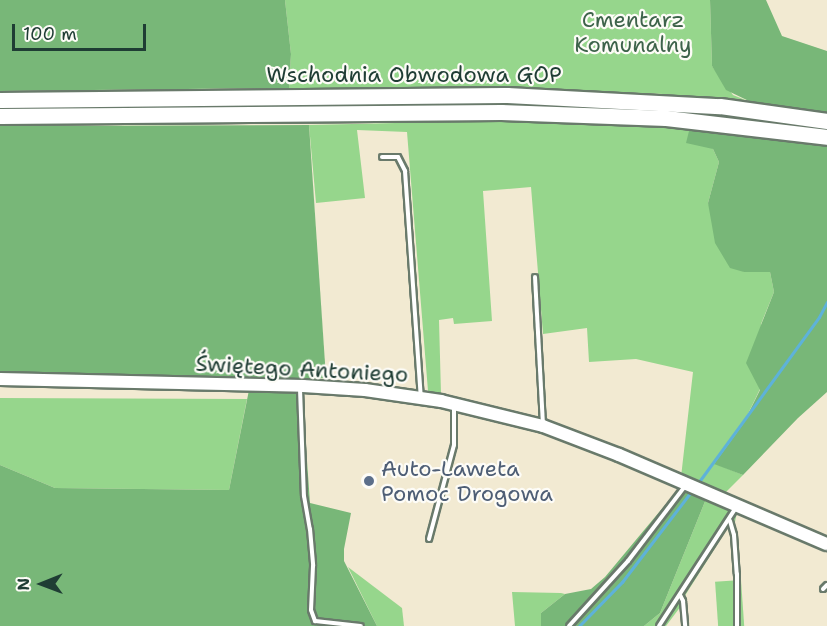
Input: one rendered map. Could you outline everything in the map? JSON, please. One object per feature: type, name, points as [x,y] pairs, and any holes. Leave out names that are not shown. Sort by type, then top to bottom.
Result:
[{"type":"highway","name":"Wschodnia Obwodowa GOP","points":[[0,100],[507,95],[720,106],[827,121]]},
{"type":"highway","name":"Wschodnia Obwodowa GOP","points":[[0,116],[501,112],[666,118],[827,137]]},
{"type":"street","name":"Świętego Antoniego","points":[[0,380],[300,386],[421,397],[543,426],[827,544]]},
{"type":"lane","points":[[382,157],[398,157],[405,171],[421,397]]},
{"type":"lane","points":[[535,277],[543,426]]},
{"type":"lane","points":[[300,386],[304,496],[313,566],[311,610],[315,621],[361,626]]},
{"type":"lane","points":[[429,539],[454,445],[452,415],[455,404]]},
{"type":"lane","points":[[569,626],[628,561],[687,484]]},
{"type":"lane","points":[[658,626],[730,521],[737,506]]},
{"type":"lane","points":[[730,521],[734,535],[737,573],[737,626]]},
{"type":"lane","points":[[823,589],[827,585]]},
{"type":"lane","points":[[680,595],[684,601],[686,626]]},
{"type":"green space","points":[[0,0],[285,0],[291,54],[289,88],[0,91]]},
{"type":"green space","name":"Cmentarz Komunalny","points":[[285,0],[710,0],[712,66],[733,95],[753,103],[663,94],[529,88],[289,88],[291,54]]},
{"type":"green space","points":[[710,0],[766,0],[782,36],[827,51],[827,114],[753,103],[726,90],[712,66]]},
{"type":"green space","points":[[482,121],[690,127],[713,149],[719,162],[708,203],[744,272],[770,272],[774,292],[761,324],[760,389],[743,424],[714,463],[743,475],[725,493],[681,477],[693,372],[636,359],[589,362],[587,328],[543,334],[531,187],[483,191],[492,321],[454,324],[453,318],[439,320],[441,394],[428,391],[407,132],[357,130],[365,198],[316,203],[309,125]]},
{"type":"green space","points":[[309,125],[326,378],[288,381],[0,375],[0,126]]},
{"type":"green space","points":[[690,127],[827,145],[827,392],[798,418],[743,475],[714,464],[743,424],[760,390],[746,363],[774,292],[770,272],[744,272],[730,268],[715,243],[708,203],[719,162],[713,149],[686,143]]},
{"type":"green space","points":[[249,390],[302,390],[310,503],[351,513],[344,561],[377,626],[0,626],[0,465],[55,488],[229,490]]},
{"type":"green space","points":[[0,398],[247,399],[229,490],[55,488],[0,465]]},
{"type":"green space","points":[[680,487],[706,499],[660,613],[644,626],[541,626],[541,613],[565,594],[591,589],[605,577]]},
{"type":"green space","points":[[706,499],[737,512],[735,522],[729,526],[686,594],[681,606],[666,626],[644,626],[660,613]]},
{"type":"green space","points":[[348,567],[402,608],[404,626],[377,626]]},
{"type":"green space","points":[[741,580],[744,626],[718,626],[715,582]]},
{"type":"green space","points":[[512,592],[565,594],[541,613],[541,626],[515,626]]},
{"type":"waterway","points":[[698,483],[819,317],[827,302]]},
{"type":"waterway","points":[[579,626],[622,582],[690,493]]},
{"type":"place","name":"Auto-Laweta Pomoc Drogowa","points":[[369,481]]}]
